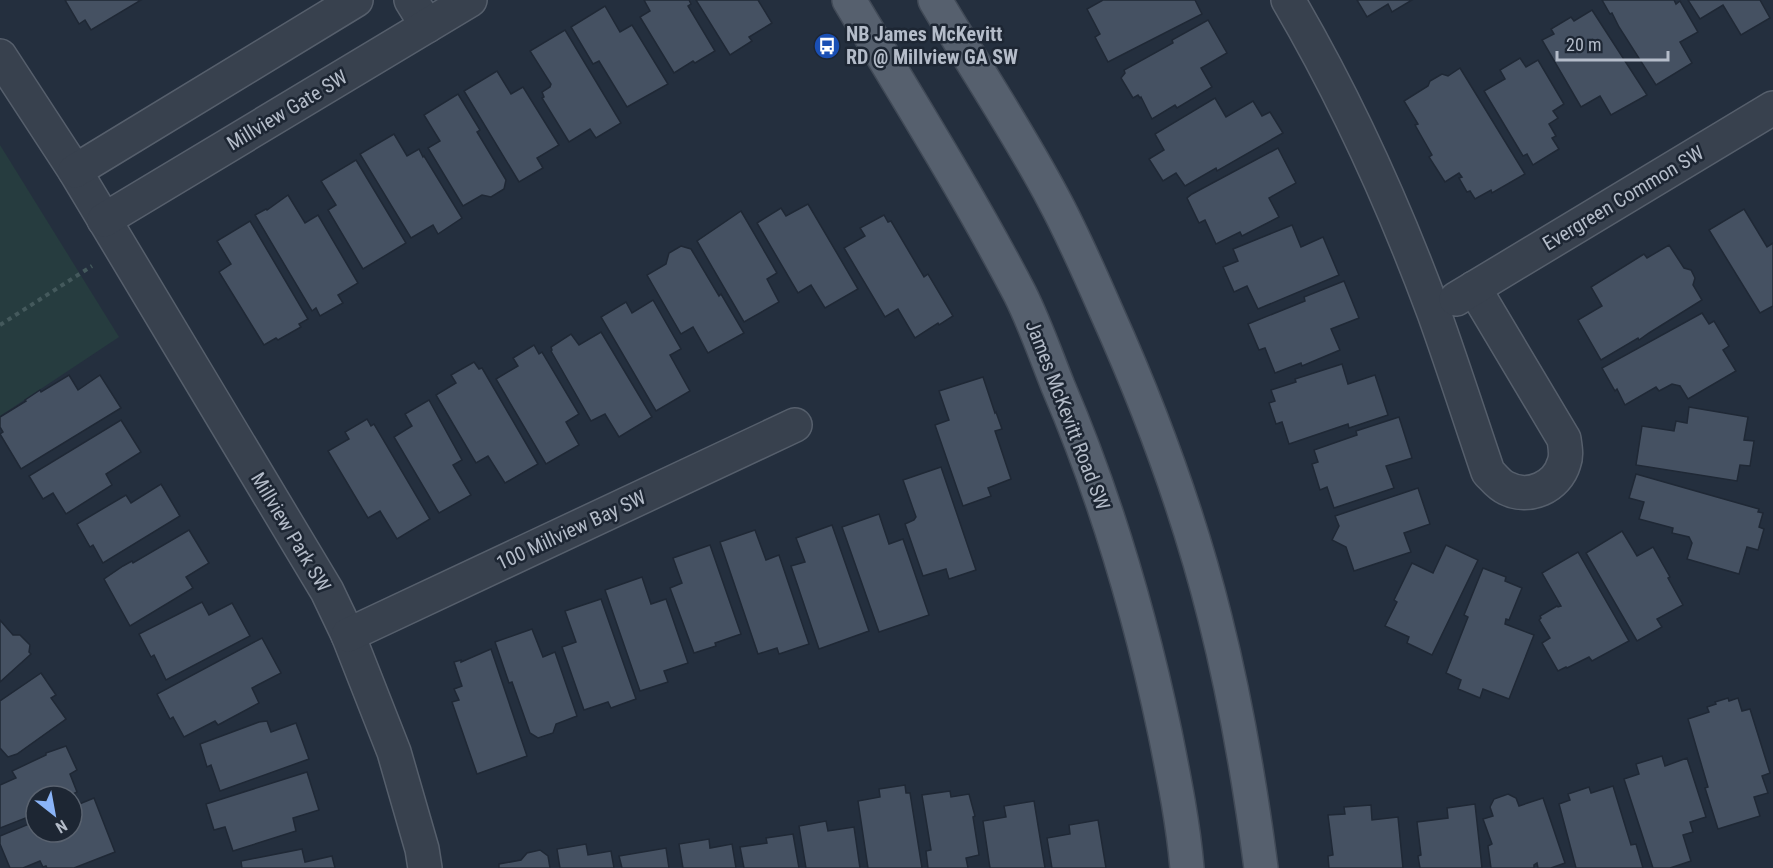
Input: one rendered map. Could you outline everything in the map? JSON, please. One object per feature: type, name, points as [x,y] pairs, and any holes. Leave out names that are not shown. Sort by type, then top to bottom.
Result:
[{"type":"main road","name":"James McKevitt Road SW","points":[[849,0],[980,221],[1021,296],[1075,424],[1098,485],[1125,570],[1155,685],[1177,794],[1187,868]]},
{"type":"main road","points":[[939,5],[1006,114],[1053,198],[1082,256],[1135,375],[1171,473],[1215,618],[1250,784],[1261,868]]},
{"type":"street","points":[[75,171],[356,0]]},
{"type":"street","name":"Millview Gate SW","points":[[104,220],[419,13],[470,0]]},
{"type":"street","points":[[1288,0],[1360,137],[1396,218],[1434,313],[1488,472],[1506,489],[1531,493],[1552,482],[1560,473],[1566,451],[1564,439],[1474,288]]},
{"type":"street","name":"Millview Park SW","points":[[0,56],[75,171],[327,591],[348,635],[394,752],[426,868]]},
{"type":"street","name":"Evergreen Common SW","points":[[1434,313],[1773,108]]},
{"type":"street","name":"100 Millview Bay SW","points":[[348,635],[795,425]]},
{"type":"path","points":[[0,325],[120,247]]},
{"type":"green space","points":[[0,145],[119,337],[0,416]]},
{"type":"building","points":[[65,0],[141,0],[91,30],[85,20],[79,24]]},
{"type":"building","points":[[644,0],[689,0],[691,4],[688,6],[715,51],[674,73],[640,17],[650,11]]},
{"type":"building","points":[[696,0],[758,0],[772,23],[749,37],[752,41],[730,55]]},
{"type":"building","points":[[1103,0],[1195,0],[1202,14],[1108,62],[1095,37],[1100,34],[1087,9]]},
{"type":"building","points":[[1357,0],[1412,0],[1392,12],[1388,4],[1367,17]]},
{"type":"building","points":[[1602,0],[1674,0],[1676,4],[1680,1],[1698,32],[1680,42],[1692,63],[1656,85]]},
{"type":"building","points":[[1688,0],[1760,0],[1770,18],[1741,35],[1723,5],[1700,19]]},
{"type":"building","points":[[605,6],[620,32],[632,25],[668,84],[627,107],[599,61],[593,64],[571,27]]},
{"type":"building","points":[[1592,10],[1647,95],[1611,115],[1600,96],[1581,107],[1542,40],[1554,34],[1551,29],[1571,17],[1574,21]]},
{"type":"building","points":[[1208,20],[1227,53],[1201,68],[1212,87],[1177,108],[1175,105],[1152,119],[1141,97],[1138,95],[1133,98],[1121,78],[1125,73],[1124,70],[1173,43],[1172,40]]},
{"type":"building","points":[[565,30],[621,123],[596,138],[590,129],[569,142],[542,98],[544,97],[542,92],[551,84],[530,51]]},
{"type":"building","points":[[1520,58],[1526,67],[1538,60],[1564,104],[1553,111],[1558,118],[1549,124],[1556,136],[1552,138],[1559,149],[1533,165],[1527,154],[1523,156],[1484,91],[1505,79],[1500,70]]},
{"type":"building","points":[[1460,68],[1525,174],[1492,193],[1491,190],[1475,199],[1470,191],[1467,192],[1459,178],[1462,177],[1459,173],[1445,182],[1429,157],[1432,155],[1415,125],[1418,124],[1404,101],[1428,86],[1430,81],[1442,74],[1448,76]]},
{"type":"building","points":[[497,71],[511,94],[523,87],[559,145],[537,158],[543,168],[519,182],[464,91]]},
{"type":"building","points":[[458,94],[480,130],[477,132],[506,180],[504,189],[491,197],[482,195],[463,206],[428,148],[440,141],[424,115]]},
{"type":"building","points":[[1215,98],[1226,117],[1253,101],[1262,116],[1270,112],[1283,133],[1217,171],[1216,168],[1185,186],[1176,173],[1163,181],[1149,159],[1164,150],[1155,134]]},
{"type":"building","points":[[394,134],[407,156],[419,149],[462,218],[438,234],[433,225],[411,238],[360,154]]},
{"type":"building","points":[[1278,148],[1296,183],[1269,198],[1279,217],[1242,236],[1240,232],[1216,244],[1205,220],[1199,223],[1187,198]]},
{"type":"building","points":[[356,160],[406,243],[363,269],[328,210],[336,205],[321,181]]},
{"type":"building","points":[[288,195],[305,223],[318,215],[358,283],[338,295],[343,303],[320,316],[316,308],[312,311],[255,215],[267,210]]},
{"type":"building","points":[[808,204],[858,289],[825,308],[811,285],[798,293],[757,223],[781,208],[786,216]]},
{"type":"building","points":[[1744,209],[1767,247],[1773,243],[1773,306],[1760,313],[1709,230]]},
{"type":"building","points":[[741,211],[777,273],[767,279],[779,302],[744,322],[697,241]]},
{"type":"building","points":[[884,215],[888,222],[891,221],[924,277],[928,274],[953,316],[915,338],[898,309],[885,317],[844,248],[865,236],[860,228]]},
{"type":"building","points":[[250,221],[308,319],[299,324],[301,327],[264,345],[219,272],[231,264],[217,241]]},
{"type":"building","points":[[1292,225],[1301,247],[1323,237],[1339,275],[1258,309],[1247,286],[1234,292],[1223,267],[1238,261],[1233,249]]},
{"type":"building","points":[[1669,245],[1684,268],[1691,270],[1695,278],[1693,285],[1702,300],[1639,340],[1638,338],[1601,360],[1578,320],[1602,306],[1591,287],[1644,254],[1647,258]]},
{"type":"building","points":[[681,246],[691,249],[744,333],[708,353],[693,327],[681,334],[647,275],[666,264],[669,253]]},
{"type":"building","points":[[1344,281],[1359,318],[1331,329],[1340,350],[1302,366],[1301,363],[1275,373],[1265,348],[1259,350],[1248,324],[1305,301],[1304,297]]},
{"type":"building","points":[[653,300],[681,349],[670,355],[690,391],[656,411],[601,317],[626,302],[632,313]]},
{"type":"building","points":[[1702,313],[1709,324],[1714,321],[1729,346],[1723,350],[1736,371],[1688,399],[1680,386],[1672,384],[1659,391],[1656,387],[1625,405],[1602,368]]},
{"type":"building","points":[[601,332],[652,417],[619,437],[605,414],[591,421],[551,351],[551,347],[571,334],[579,345]]},
{"type":"building","points":[[534,345],[539,354],[542,352],[579,414],[566,422],[579,445],[546,464],[496,379],[518,366],[513,358]]},
{"type":"building","points":[[474,362],[479,369],[482,368],[538,464],[505,483],[488,456],[476,463],[436,395],[456,383],[451,375]]},
{"type":"building","points":[[1342,364],[1348,384],[1375,375],[1388,415],[1349,428],[1348,424],[1289,444],[1282,422],[1276,424],[1269,403],[1275,401],[1271,390],[1296,382],[1295,379]]},
{"type":"building","points":[[69,375],[78,390],[100,375],[121,408],[21,469],[0,434],[3,432],[0,427],[0,417],[40,390],[41,392]]},
{"type":"building","points":[[983,377],[1002,429],[995,431],[1011,479],[988,488],[991,496],[963,506],[935,425],[949,420],[939,391]]},
{"type":"building","points":[[429,400],[462,460],[453,465],[471,495],[439,513],[394,437],[412,426],[405,414]]},
{"type":"building","points":[[1689,407],[1748,417],[1744,440],[1754,441],[1750,466],[1740,465],[1737,481],[1636,465],[1642,426],[1674,431],[1676,421],[1687,423]]},
{"type":"building","points":[[1399,417],[1412,458],[1386,466],[1394,488],[1334,508],[1327,487],[1320,490],[1312,464],[1318,462],[1314,450],[1357,435],[1356,431]]},
{"type":"building","points":[[367,419],[371,426],[374,424],[430,519],[397,539],[380,511],[368,518],[328,451],[349,439],[345,432]]},
{"type":"building","points":[[121,420],[141,452],[106,474],[112,485],[66,514],[53,493],[43,499],[29,476]]},
{"type":"building","points":[[941,467],[976,570],[949,579],[946,569],[923,576],[905,524],[916,517],[903,480]]},
{"type":"building","points":[[1636,474],[1759,509],[1758,512],[1763,513],[1759,527],[1764,529],[1758,550],[1747,547],[1739,574],[1687,559],[1692,543],[1689,537],[1672,533],[1673,528],[1639,519],[1644,502],[1629,498]]},
{"type":"building","points":[[161,484],[180,516],[103,563],[93,545],[90,547],[77,524],[126,495],[131,503]]},
{"type":"building","points":[[1418,488],[1430,524],[1404,533],[1411,552],[1354,571],[1346,547],[1332,540],[1339,526],[1335,516]]},
{"type":"building","points":[[879,514],[889,544],[903,539],[929,615],[879,632],[842,527]]},
{"type":"building","points":[[832,525],[869,631],[819,649],[791,566],[805,562],[796,538]]},
{"type":"building","points":[[189,530],[209,563],[186,577],[193,588],[130,626],[104,579]]},
{"type":"building","points":[[755,530],[766,560],[779,555],[809,644],[779,654],[777,648],[758,654],[720,542]]},
{"type":"building","points":[[1622,531],[1637,556],[1653,547],[1683,605],[1657,619],[1662,627],[1637,641],[1586,553]]},
{"type":"building","points":[[710,545],[741,634],[694,653],[670,588],[682,583],[673,558]]},
{"type":"building","points":[[1446,545],[1478,560],[1432,655],[1407,643],[1409,637],[1385,626],[1397,602],[1394,600],[1412,563],[1433,573]]},
{"type":"building","points":[[1578,552],[1629,641],[1592,661],[1589,657],[1558,671],[1542,643],[1550,638],[1539,620],[1540,616],[1561,606],[1542,573]]},
{"type":"building","points":[[1483,568],[1506,577],[1505,581],[1522,588],[1509,620],[1506,619],[1505,624],[1534,635],[1509,699],[1483,689],[1480,698],[1458,689],[1461,680],[1446,673],[1468,617],[1464,615]]},
{"type":"building","points":[[642,577],[651,604],[666,599],[688,663],[664,671],[668,682],[640,691],[605,590]]},
{"type":"building","points":[[601,599],[636,699],[611,708],[608,702],[584,710],[562,647],[576,642],[565,611]]},
{"type":"building","points":[[202,602],[209,615],[232,603],[250,636],[166,680],[154,655],[151,657],[139,634]]},
{"type":"building","points":[[0,620],[13,635],[20,635],[30,645],[31,654],[0,682]]},
{"type":"building","points":[[532,629],[543,657],[555,652],[577,716],[556,724],[553,733],[538,738],[530,733],[495,642]]},
{"type":"building","points":[[262,638],[281,673],[252,688],[259,703],[218,725],[215,721],[184,737],[173,717],[170,719],[157,694]]},
{"type":"building","points":[[491,649],[527,756],[477,774],[452,702],[459,700],[454,689],[462,686],[454,662],[461,660],[461,662]]},
{"type":"building","points":[[41,673],[56,695],[51,698],[66,719],[17,754],[8,757],[0,748],[0,701]]},
{"type":"building","points":[[1728,698],[1729,701],[1738,698],[1742,711],[1750,709],[1770,773],[1762,776],[1768,793],[1754,797],[1760,816],[1718,829],[1688,719],[1709,712],[1707,707]]},
{"type":"building","points":[[267,721],[271,732],[296,723],[309,759],[220,791],[211,765],[207,767],[200,744]]},
{"type":"building","points":[[66,746],[77,770],[70,774],[74,784],[24,784],[24,819],[0,828],[0,785],[16,778],[12,771],[46,753]]},
{"type":"building","points":[[1662,756],[1665,766],[1687,758],[1706,817],[1690,822],[1693,832],[1683,835],[1691,861],[1670,868],[1653,868],[1624,779],[1639,774],[1636,764]]},
{"type":"building","points":[[307,772],[319,810],[293,818],[296,831],[233,851],[225,827],[214,830],[206,804]]},
{"type":"building","points":[[905,785],[906,793],[910,793],[922,868],[868,868],[858,801],[880,797],[879,789]]},
{"type":"building","points":[[1613,786],[1631,845],[1636,844],[1643,868],[1576,868],[1559,804],[1570,800],[1568,794],[1589,787],[1591,793]]},
{"type":"building","points":[[950,791],[951,797],[969,794],[975,816],[973,817],[979,855],[966,858],[968,868],[928,868],[926,851],[931,850],[922,795]]},
{"type":"building","points":[[1508,794],[1516,798],[1519,806],[1543,798],[1565,863],[1551,868],[1538,868],[1537,863],[1534,868],[1491,868],[1488,846],[1492,844],[1483,819],[1493,816],[1490,807],[1494,799]]},
{"type":"building","points":[[94,798],[115,852],[74,868],[47,868],[43,867],[40,861],[23,868],[10,868],[0,844],[0,836],[24,826],[24,844],[84,844],[84,802]]},
{"type":"building","points":[[1034,801],[1045,868],[990,868],[983,821],[1006,817],[1004,806]]},
{"type":"building","points":[[1475,804],[1482,868],[1420,868],[1418,856],[1421,855],[1417,822],[1448,818],[1447,808]]},
{"type":"building","points":[[1371,805],[1372,820],[1398,817],[1403,868],[1329,868],[1328,856],[1333,855],[1328,815],[1345,814],[1344,807]]},
{"type":"building","points":[[1098,820],[1106,868],[1052,868],[1047,838],[1070,834],[1069,825]]},
{"type":"building","points":[[826,821],[828,831],[854,827],[860,868],[806,868],[799,826]]},
{"type":"building","points":[[793,834],[799,868],[744,868],[740,847],[767,843],[766,838]]},
{"type":"building","points":[[709,839],[710,848],[732,844],[736,868],[683,868],[679,844]]},
{"type":"building","points":[[586,844],[588,855],[611,851],[614,868],[560,868],[557,849]]},
{"type":"building","points":[[666,848],[669,868],[622,868],[619,856]]},
{"type":"building","points":[[302,849],[305,862],[332,856],[335,868],[242,868],[241,861]]},
{"type":"building","points":[[540,850],[548,856],[550,868],[499,868],[499,864],[521,860],[527,853]]},
{"type":"place","name":"NB James McKevitt RD @ Millview GA SW","points":[[827,46]]}]
